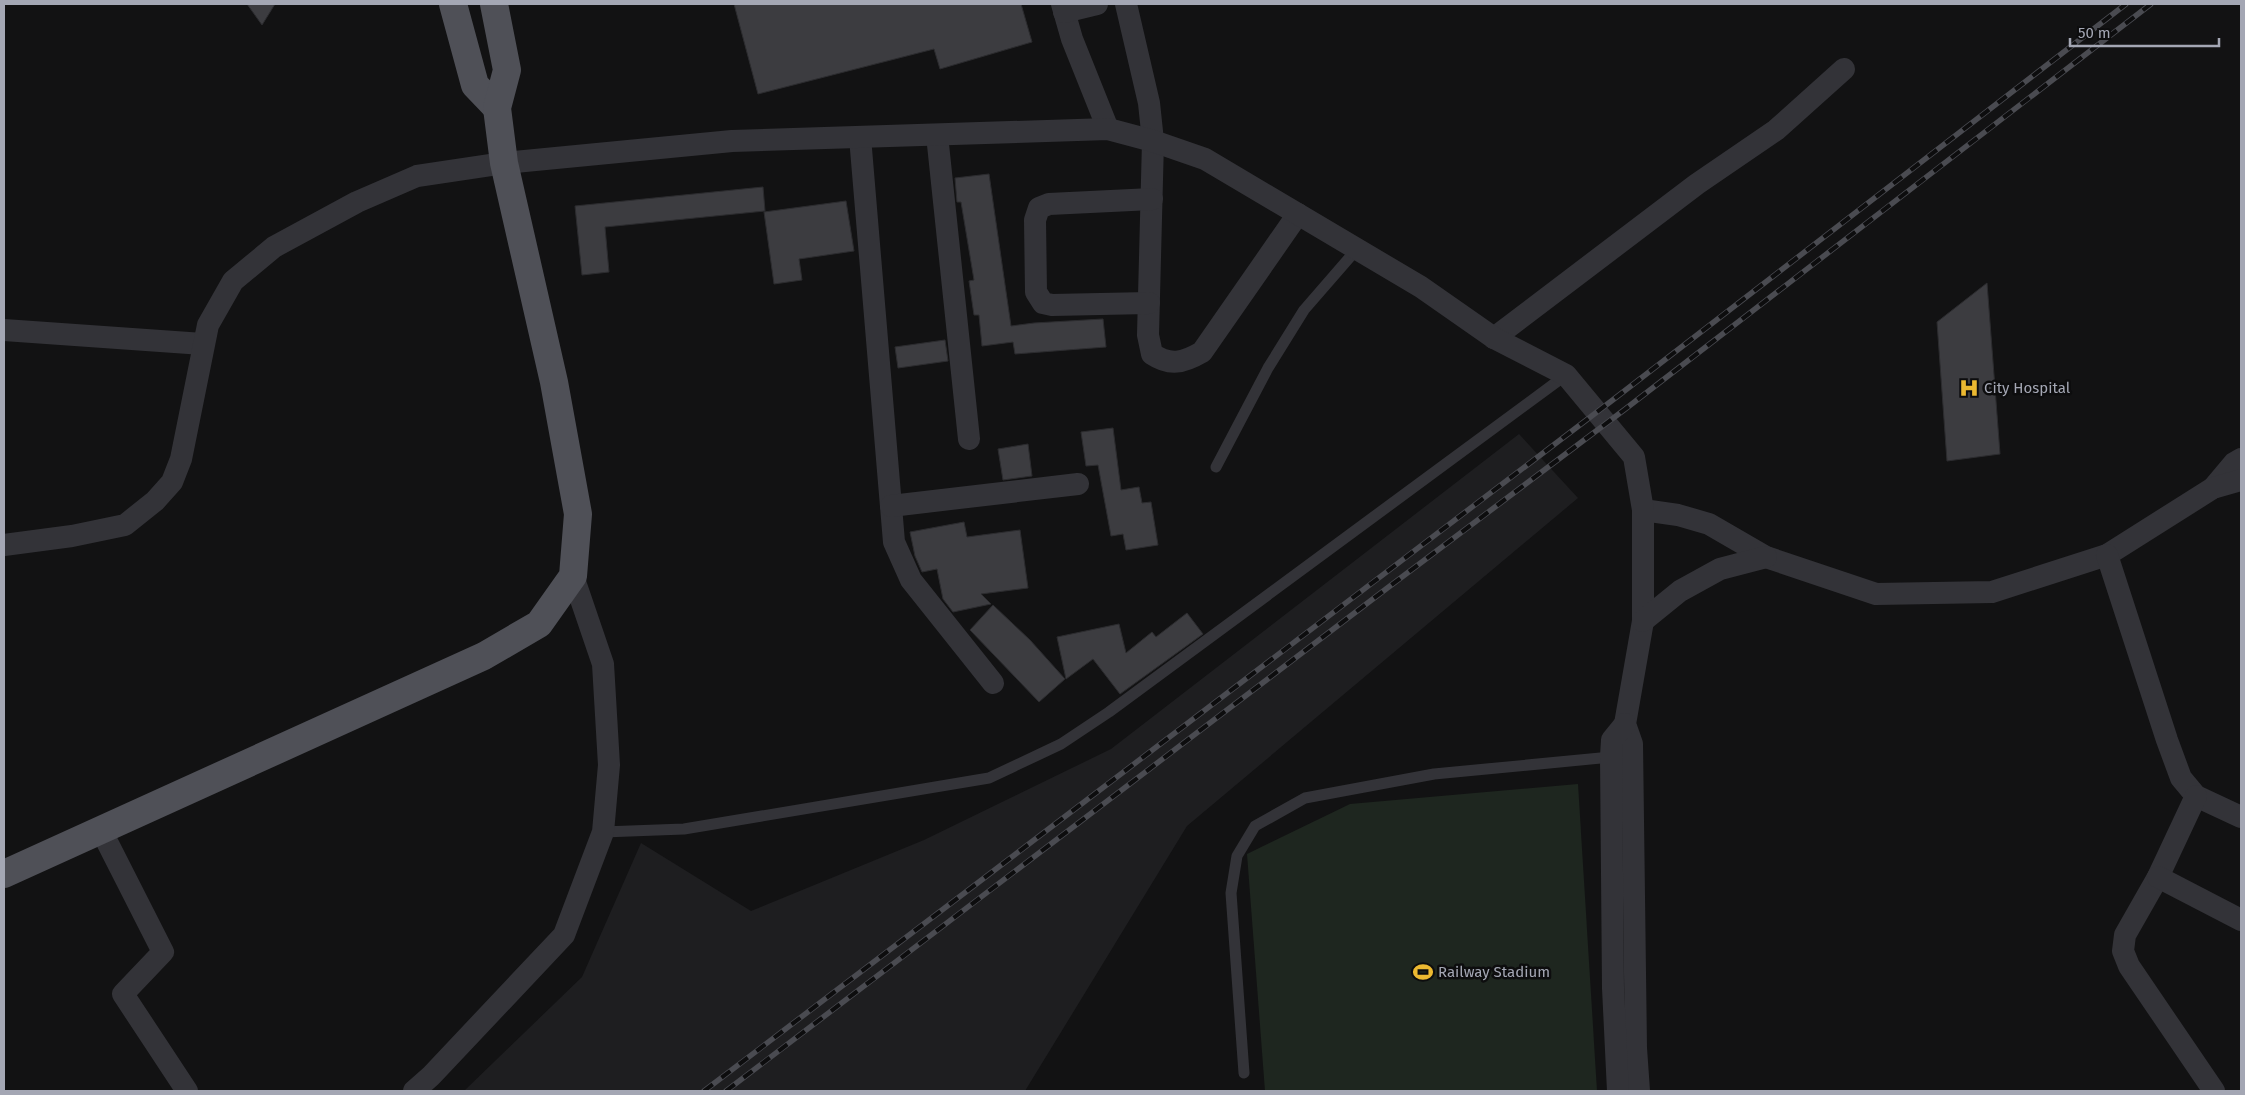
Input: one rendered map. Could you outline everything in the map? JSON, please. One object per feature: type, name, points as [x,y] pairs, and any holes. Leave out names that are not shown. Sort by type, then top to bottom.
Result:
[{"type":"main road","points":[[453,4],[476,85],[497,108]]},
{"type":"main road","points":[[4,874],[484,656],[539,624],[573,576],[578,514],[554,382],[504,163],[497,108],[507,70],[494,4]]},
{"type":"street","points":[[1097,4],[1063,8],[1072,39],[1108,129]]},
{"type":"street","points":[[1126,4],[1149,103],[1153,141],[1148,335],[1152,354],[1164,362],[1188,360],[1202,352],[1298,214]]},
{"type":"street","points":[[1494,338],[1698,184],[1776,130],[1844,69]]},
{"type":"street","points":[[4,545],[72,536],[125,525],[155,501],[172,482],[181,459],[208,325],[233,282],[274,247],[357,202],[417,176],[504,163],[732,142],[1108,129],[1153,141],[1205,159],[1421,287],[1494,338],[1566,376],[1634,457],[1643,510],[1643,621],[1625,724],[1612,740],[1611,757],[1614,988],[1618,1091]]},
{"type":"street","points":[[937,135],[969,439]]},
{"type":"street","points":[[860,137],[894,542],[911,580],[994,683]]},
{"type":"street","points":[[1149,303],[1052,305],[1043,303],[1036,292],[1035,220],[1039,208],[1049,204],[1152,199]]},
{"type":"street","points":[[4,330],[203,344]]},
{"type":"street","points":[[2213,488],[2234,463],[2241,459]]},
{"type":"street","points":[[1643,510],[1678,515],[1708,524],[1766,557],[1876,594],[1992,592],[2107,555],[2213,488],[2241,480]]},
{"type":"street","points":[[891,506],[1078,484]]},
{"type":"street","points":[[2107,555],[2181,778],[2196,796],[2241,817]]},
{"type":"street","points":[[1643,621],[1680,591],[1720,569],[1766,557]]},
{"type":"street","points":[[414,1091],[431,1076],[564,936],[603,832],[609,765],[603,664],[573,576]]},
{"type":"street","points":[[1625,724],[1632,744],[1636,1039],[1639,1091]]},
{"type":"street","points":[[2196,796],[2158,877],[2125,935],[2123,951],[2129,966],[2214,1091]]},
{"type":"street","points":[[102,830],[163,952],[123,994],[187,1091]]},
{"type":"street","points":[[2158,877],[2241,920]]},
{"type":"lane","points":[[1216,467],[1268,368],[1304,310],[1357,249]]},
{"type":"lane","points":[[603,832],[684,829],[989,778],[1061,744],[1109,712],[1566,376]]},
{"type":"lane","points":[[1244,1073],[1231,893],[1237,856],[1255,826],[1305,798],[1434,774],[1611,757]]},
{"type":"shaded area","points":[[1519,434],[1578,498],[1187,826],[1025,1091],[464,1091],[582,977],[641,843],[751,911],[924,840],[1111,749]]},
{"type":"shaded area","name":"Railway Stadium","points":[[1578,784],[1597,1091],[1265,1091],[1247,854],[1350,804]]},
{"type":"building","points":[[247,4],[275,4],[262,25]]},
{"type":"building","points":[[734,4],[1021,4],[1032,42],[940,69],[934,49],[758,94]]},
{"type":"building","points":[[989,174],[1011,326],[1103,319],[1106,347],[1015,354],[1013,342],[982,346],[979,315],[974,315],[969,281],[974,280],[961,202],[957,202],[955,178]]},
{"type":"building","points":[[763,187],[765,211],[605,227],[609,272],[582,275],[575,206]]},
{"type":"building","points":[[846,201],[854,251],[799,259],[802,280],[774,284],[764,212]]},
{"type":"building","points":[[1987,283],[2000,454],[1947,461],[1937,322]]},
{"type":"building","points":[[945,340],[948,361],[898,368],[895,347]]},
{"type":"building","points":[[1113,428],[1121,490],[1139,487],[1142,503],[1151,502],[1158,545],[1126,550],[1123,534],[1111,536],[1098,465],[1086,466],[1081,432]]},
{"type":"building","points":[[1028,444],[1032,476],[1003,480],[998,449]]},
{"type":"building","points":[[964,522],[967,537],[1020,530],[1028,588],[981,594],[991,604],[953,612],[943,599],[937,569],[922,572],[915,556],[910,532]]},
{"type":"building","points":[[993,605],[1030,640],[1065,679],[1039,702],[970,630]]},
{"type":"building","points":[[1187,613],[1203,634],[1120,694],[1093,659],[1066,679],[1057,637],[1119,624],[1126,653],[1152,632],[1156,637]]},
{"type":"railway","points":[[704,1091],[1614,399],[2126,4]]},
{"type":"railway","points":[[726,1091],[1624,410],[2151,4]]},
{"type":"place","name":"City Hospital","points":[[1969,388]]},
{"type":"place","name":"Railway Stadium","points":[[1423,972]]}]
